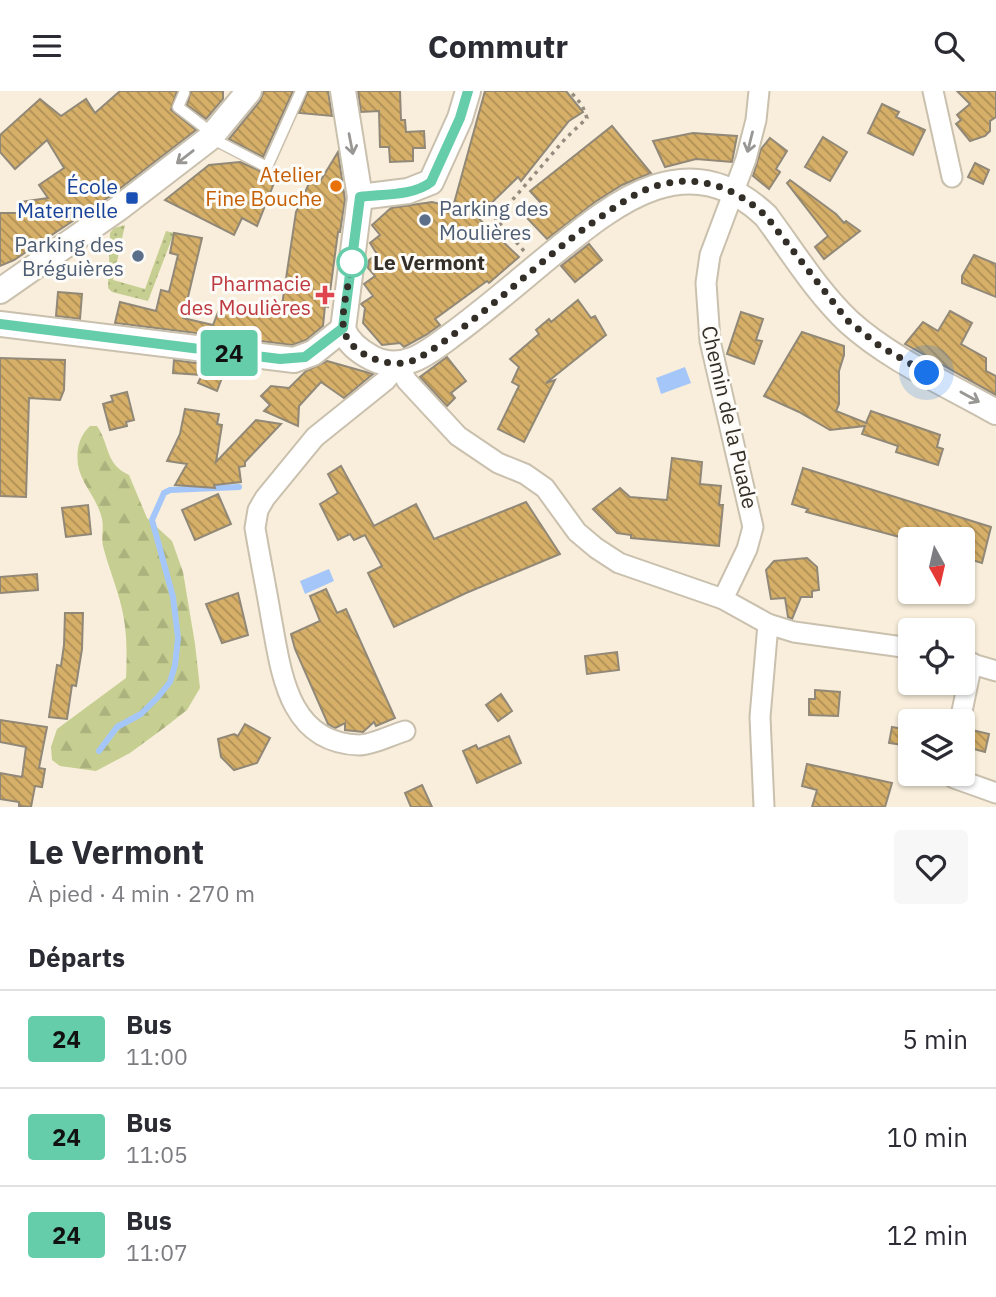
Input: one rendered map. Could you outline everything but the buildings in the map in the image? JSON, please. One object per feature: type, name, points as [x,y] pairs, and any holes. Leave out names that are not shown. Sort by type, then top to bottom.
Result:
[{"type":"street","points":[[343,91],[360,197],[343,328],[349,341],[366,354],[384,363],[398,365]]},
{"type":"street","points":[[360,197],[408,191],[431,182],[460,118],[468,91]]},
{"type":"street","name":"Chemin de la Puade","points":[[723,599],[747,549],[753,527],[718,378],[707,314],[707,268],[756,120],[759,91]]},
{"type":"street","points":[[933,91],[952,177]]},
{"type":"street","points":[[2,286],[119,208],[212,136],[236,103]]},
{"type":"street","points":[[405,731],[360,745],[331,739],[308,725],[294,707],[283,680],[255,528],[258,510],[315,437],[386,380],[398,365],[428,353],[477,317],[581,231],[637,193],[677,181],[698,181],[734,191],[766,216],[835,307],[862,333],[881,347],[996,412]]},
{"type":"street","points":[[0,324],[294,359],[313,353],[343,328]]},
{"type":"street","points":[[398,365],[407,381],[458,436],[498,463],[525,474],[545,488],[577,532],[619,563],[723,599],[768,624],[817,636],[898,646]]},
{"type":"street","points":[[764,807],[760,717],[768,624]]},
{"type":"street","points":[[975,664],[996,671]]},
{"type":"street","points":[[974,786],[996,793]]},
{"type":"lane","points":[[184,93],[178,107],[212,136],[267,167],[301,91]]},
{"type":"path","points":[[538,266],[496,219],[565,139],[587,118],[582,105],[570,91]]},
{"type":"green space","points":[[125,225],[113,280],[145,289],[166,231],[174,233],[148,301],[112,292],[108,288],[110,233],[114,228]]},
{"type":"green space","points":[[90,426],[97,426],[112,460],[121,471],[129,475],[147,518],[172,541],[183,572],[200,688],[187,710],[130,753],[96,771],[60,766],[52,760],[51,747],[57,729],[126,678],[124,619],[103,546],[102,519],[78,465],[79,444]]},
{"type":"water","points":[[685,367],[691,383],[661,394],[656,378]]},
{"type":"water","points":[[329,569],[334,581],[305,594],[300,581]]},
{"type":"waterway","points":[[99,751],[117,727],[141,714],[158,697],[170,682],[175,665],[178,638],[173,597],[152,520],[164,493],[170,490],[239,487]]},
{"type":"bus line","name":"24","points":[[0,324],[280,359],[305,357],[343,328],[360,197],[408,191],[431,182],[460,118],[468,91]]},
{"type":"place","name":"Atelier Fine Bouche","points":[[336,186]]},
{"type":"place","name":"École Maternelle","points":[[132,198]]},
{"type":"place","name":"Parking des Moulières","points":[[425,220]]},
{"type":"place","name":"Parking des Bréguières","points":[[138,256]]},
{"type":"place","name":"Le Vermont","points":[[352,262]]},
{"type":"place","name":"Pharmacie des Moulières","points":[[325,295]]},
{"type":"route","points":[[352,262],[343,323],[346,335],[349,341],[375,360],[398,365],[428,353],[477,317],[581,231],[637,193],[677,181],[698,181],[734,191],[752,203],[766,216],[847,320],[881,347],[927,373]]}]
